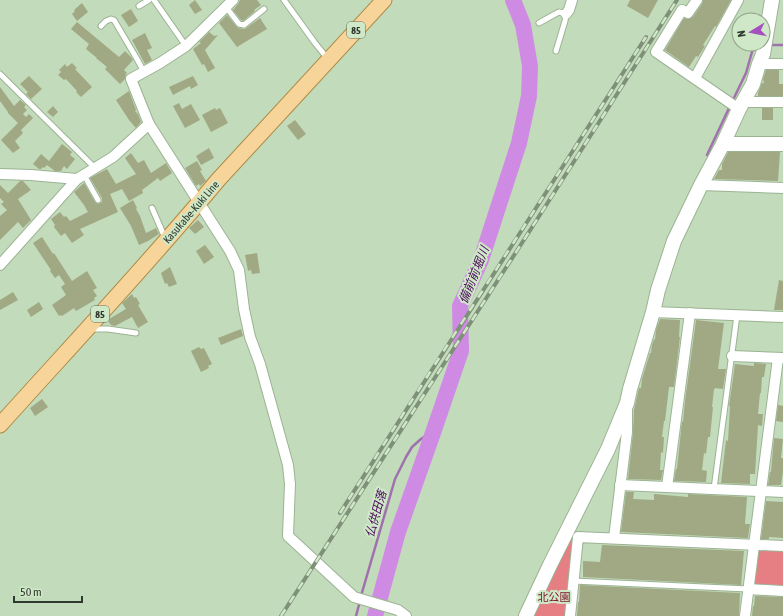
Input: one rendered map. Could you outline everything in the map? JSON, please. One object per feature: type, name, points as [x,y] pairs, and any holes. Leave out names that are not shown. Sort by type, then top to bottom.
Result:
[{"type":"main road","name":"Kasukabe-Kuki Line","points":[[0,425],[218,180],[384,0]]},
{"type":"street","points":[[566,14],[572,0]]},
{"type":"street","points":[[696,0],[688,13],[682,10],[656,52],[741,106],[783,102]]},
{"type":"street","points":[[695,78],[738,0]]},
{"type":"street","points":[[526,616],[608,449],[627,403],[658,290],[674,241],[753,84],[763,54],[772,0]]},
{"type":"street","points":[[230,4],[186,46],[160,63],[131,79],[150,124],[230,251],[239,270],[244,309],[250,337],[260,364],[288,465],[290,484],[288,536],[354,597],[402,613]]},
{"type":"street","points":[[759,64],[783,64]]},
{"type":"street","points":[[0,265],[80,177],[113,157],[150,124]]},
{"type":"street","points":[[724,144],[783,144]]},
{"type":"street","points":[[0,174],[80,177]]},
{"type":"street","points":[[701,185],[783,188]]},
{"type":"street","points":[[653,312],[783,317]]},
{"type":"street","points":[[667,487],[690,314]]},
{"type":"street","points":[[732,356],[780,358],[760,491],[745,616]]},
{"type":"street","points":[[614,538],[627,432],[627,403]]},
{"type":"street","points":[[620,485],[783,492]]},
{"type":"street","points":[[570,616],[578,537],[783,546]]},
{"type":"street","points":[[748,589],[783,591]]},
{"type":"lane","points":[[139,6],[149,0]]},
{"type":"lane","points":[[154,0],[186,46]]},
{"type":"lane","points":[[284,0],[329,60]]},
{"type":"lane","points":[[230,4],[239,24],[244,25],[264,9]]},
{"type":"lane","points":[[539,22],[559,12],[566,14],[556,52]]},
{"type":"lane","points":[[101,26],[106,21],[112,19],[114,20],[144,72]]},
{"type":"lane","points":[[0,74],[95,168]]},
{"type":"lane","points":[[80,177],[98,200]]},
{"type":"lane","points":[[152,208],[166,240]]},
{"type":"lane","points":[[714,489],[737,315]]},
{"type":"lane","points":[[87,329],[108,329],[136,333]]},
{"type":"lane","points":[[573,581],[748,589]]},
{"type":"green space","name":"北公園","points":[[565,534],[578,537],[570,616],[526,616]]},
{"type":"green space","points":[[754,545],[783,546],[783,591],[748,589]]},
{"type":"building","points":[[195,0],[202,10],[195,14],[189,5]]},
{"type":"building","points":[[240,0],[257,0],[261,5],[243,21],[233,10]]},
{"type":"building","points":[[630,0],[658,0],[648,18],[627,6]]},
{"type":"building","points":[[703,0],[731,0],[716,27],[715,26],[703,45],[705,46],[689,67],[665,50],[684,18],[688,19],[693,17]]},
{"type":"building","points":[[82,3],[88,12],[77,21],[72,14],[75,11],[74,10]]},
{"type":"building","points":[[131,9],[138,21],[129,27],[121,15]]},
{"type":"building","points":[[227,15],[238,28],[245,29],[260,18],[267,29],[237,47],[219,23]]},
{"type":"building","points":[[77,22],[119,57],[125,51],[131,57],[133,60],[124,70],[127,73],[125,75],[125,79],[120,84],[105,69],[107,67],[86,49],[89,44],[71,29]]},
{"type":"building","points":[[209,32],[214,36],[218,35],[205,50],[215,68],[208,72],[204,64],[202,65],[193,49],[201,43],[199,42]]},
{"type":"building","points":[[145,33],[152,48],[147,50],[152,60],[145,64],[132,40]]},
{"type":"building","points":[[72,63],[77,68],[75,69],[92,87],[81,97],[66,79],[64,80],[58,75],[61,72],[59,70],[65,64],[67,67]]},
{"type":"building","points":[[766,70],[779,70],[779,84],[783,84],[783,96],[758,96],[762,83],[764,83],[763,79]]},
{"type":"building","points":[[29,76],[42,89],[31,99],[26,94],[28,92],[20,84]]},
{"type":"building","points":[[193,76],[198,85],[191,89],[190,86],[173,95],[169,87]]},
{"type":"building","points":[[0,87],[14,106],[20,100],[26,105],[24,107],[27,110],[23,114],[26,117],[29,114],[33,118],[21,130],[23,133],[15,141],[20,148],[13,153],[1,140],[18,123],[8,113],[0,101]]},
{"type":"building","points":[[129,91],[136,110],[135,111],[141,122],[136,128],[116,100]]},
{"type":"building","points":[[179,103],[182,109],[191,104],[200,120],[185,128],[173,106]]},
{"type":"building","points":[[53,106],[58,112],[53,117],[47,112]]},
{"type":"building","points":[[215,108],[216,110],[220,108],[228,123],[211,132],[202,115]]},
{"type":"building","points":[[762,108],[773,108],[773,120],[762,120]]},
{"type":"building","points":[[295,120],[306,134],[298,140],[287,126]]},
{"type":"building","points":[[62,144],[72,152],[70,155],[75,159],[67,169],[64,166],[61,171],[55,171],[47,165],[44,168],[39,169],[33,164],[41,154],[49,161]]},
{"type":"building","points":[[209,148],[214,158],[201,165],[196,156]]},
{"type":"building","points":[[728,152],[780,152],[778,181],[714,179],[719,170],[722,170],[722,164]]},
{"type":"building","points":[[131,153],[138,163],[144,160],[151,173],[166,163],[172,173],[160,181],[158,178],[142,190],[143,193],[129,201],[122,189],[110,194],[118,212],[80,229],[84,235],[72,243],[65,233],[61,236],[54,227],[55,225],[51,219],[60,212],[70,221],[88,212],[74,192],[84,183],[95,202],[98,204],[102,202],[102,198],[90,178],[107,169],[116,184],[136,174],[125,158]]},
{"type":"building","points":[[197,161],[202,170],[200,171],[206,181],[200,186],[199,184],[196,186],[185,168]]},
{"type":"building","points":[[20,181],[23,181],[31,190],[18,199],[31,220],[23,228],[18,222],[0,240],[0,216],[7,210],[1,204],[4,202],[0,198],[0,185],[8,193]]},
{"type":"building","points":[[133,200],[146,233],[156,228],[159,234],[139,245],[131,226],[120,208]]},
{"type":"building","points":[[198,220],[204,227],[195,234],[189,228]]},
{"type":"building","points":[[42,237],[72,281],[87,271],[97,288],[93,290],[97,296],[94,298],[95,300],[76,311],[74,308],[62,316],[59,316],[52,305],[66,295],[61,287],[65,284],[59,275],[55,278],[33,243]]},
{"type":"building","points":[[205,245],[214,257],[204,264],[196,251]]},
{"type":"building","points":[[257,253],[260,273],[252,274],[251,270],[248,271],[245,255]]},
{"type":"building","points":[[170,267],[177,284],[169,287],[167,283],[165,284],[161,273]]},
{"type":"building","points":[[779,280],[783,281],[783,310],[774,310]]},
{"type":"building","points":[[13,292],[18,300],[0,310],[0,300]]},
{"type":"building","points":[[132,294],[134,298],[136,297],[140,304],[138,305],[148,322],[138,328],[132,317],[115,326],[111,325],[108,321],[109,319],[126,309],[122,303]]},
{"type":"building","points":[[39,302],[43,309],[31,317],[27,310]]},
{"type":"building","points":[[660,319],[680,320],[680,337],[674,387],[669,387],[662,437],[664,437],[663,453],[661,452],[660,470],[663,470],[661,480],[628,479],[634,410],[639,388],[641,388],[642,379],[654,339],[655,340],[656,330]]},
{"type":"building","points":[[696,320],[724,323],[718,369],[726,369],[723,389],[714,389],[710,437],[708,437],[706,454],[704,453],[702,470],[707,471],[706,482],[674,481],[677,469]]},
{"type":"building","points":[[241,329],[243,336],[221,345],[218,338]]},
{"type":"building","points":[[199,347],[201,349],[204,348],[212,364],[208,366],[209,368],[201,372],[191,351]]},
{"type":"building","points":[[754,363],[766,364],[764,377],[762,377],[760,393],[758,414],[763,414],[762,426],[758,425],[755,474],[750,474],[750,484],[721,483],[726,440],[728,441],[729,406],[735,364],[754,366]]},
{"type":"building","points":[[42,399],[48,407],[35,416],[30,408]]},
{"type":"building","points":[[778,405],[783,406],[783,422],[776,421]]},
{"type":"building","points":[[774,438],[783,439],[781,458],[783,458],[783,472],[781,485],[768,485],[771,472]]},
{"type":"building","points":[[626,492],[634,492],[633,499],[654,500],[654,494],[688,497],[688,494],[747,497],[745,524],[750,524],[748,538],[621,532]]},
{"type":"building","points":[[766,501],[783,502],[783,538],[769,537],[769,539],[761,539]]},
{"type":"building","points":[[602,545],[744,551],[741,585],[583,577],[583,561],[600,562]]},
{"type":"building","points":[[580,585],[740,593],[739,616],[577,616]]},
{"type":"building","points":[[755,596],[783,597],[783,616],[752,616]]},
{"type":"waterway","name":"備前前堀川","points":[[375,616],[398,532],[461,351],[460,306],[481,260],[519,143],[529,96],[530,66],[523,25],[513,0]]},
{"type":"waterway","points":[[771,45],[783,45]]},
{"type":"waterway","points":[[732,102],[746,73],[752,52]]},
{"type":"waterway","points":[[707,155],[730,106]]},
{"type":"waterway","name":"仏供田落","points":[[361,596],[395,479],[412,447],[434,430]]},
{"type":"waterway","name":"仏供田落","points":[[356,616],[360,601]]},
{"type":"railway","points":[[281,616],[677,0]]},
{"type":"railway","points":[[340,513],[646,37]]}]
